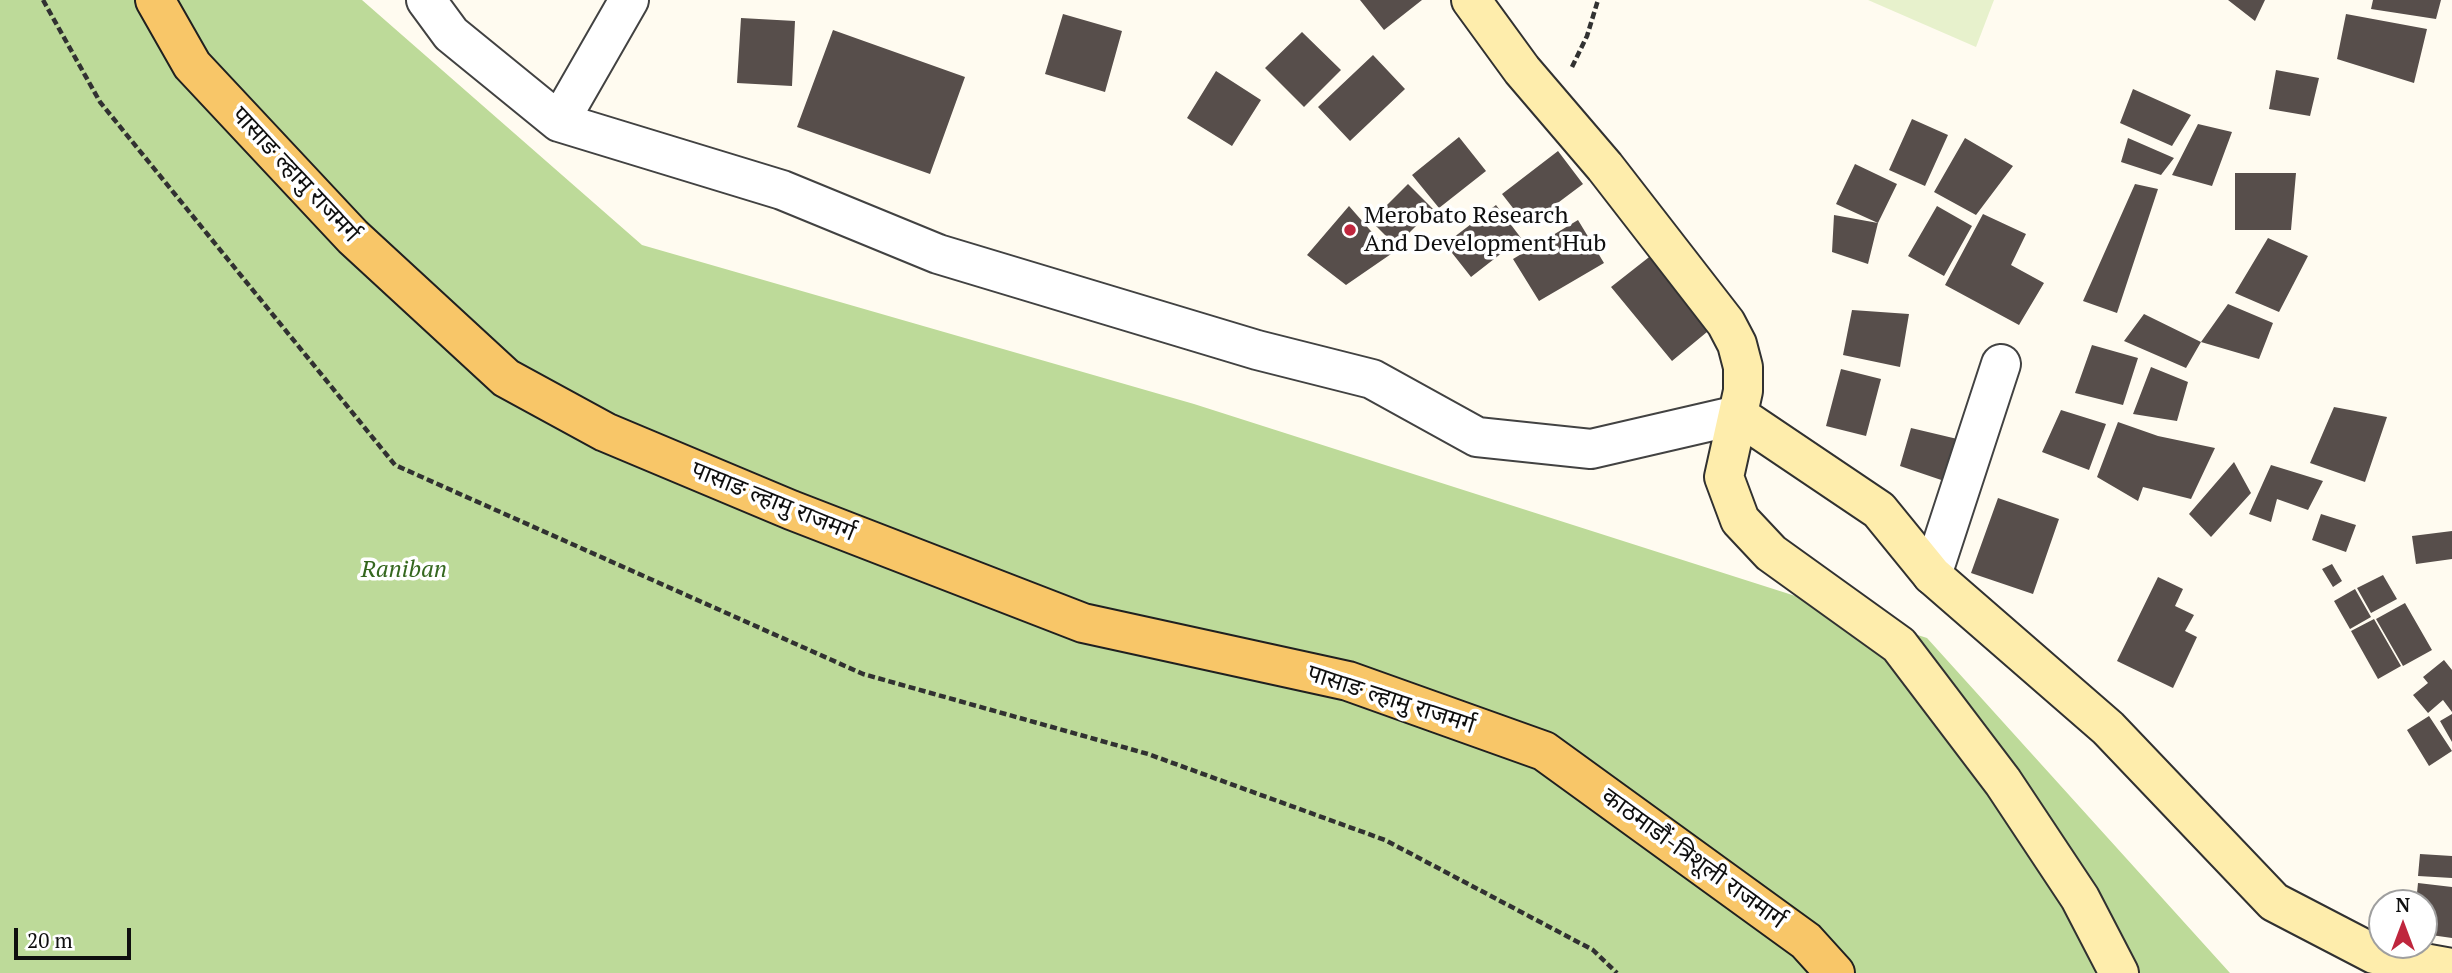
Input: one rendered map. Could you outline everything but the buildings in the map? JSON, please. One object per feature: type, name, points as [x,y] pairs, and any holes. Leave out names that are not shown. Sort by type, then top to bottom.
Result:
[{"type":"main road","name":"पासाङ ल्हामु राजमर्ग","points":[[155,0],[192,65],[353,237],[506,379],[606,432],[791,510],[1083,623],[1348,681],[1544,751]]},
{"type":"main road","name":"काठमाडौं-त्रिशूली राजमार्ग","points":[[1544,751],[1806,941],[1835,973]]},
{"type":"street","points":[[426,0],[451,34],[559,122],[782,190],[938,254],[1257,350],[1372,379],[1476,437],[1591,449],[1738,415],[1879,510],[1933,575],[2108,728],[2274,902],[2374,954],[2452,968]]},
{"type":"street","points":[[559,122],[629,0]]},
{"type":"street","points":[[1471,0],[1726,323],[1737,344],[1743,391],[1724,477],[1740,520],[1771,553],[1899,645],[2003,782],[2080,898],[2119,973]]},
{"type":"street","points":[[1933,575],[2001,364]]},
{"type":"path","points":[[43,0],[100,102],[395,465],[863,674],[1148,754],[1385,840],[1593,950],[1618,973]]},
{"type":"path","points":[[1540,90],[1570,71],[1587,36],[1598,0]]},
{"type":"green space","name":"Raniban","points":[[0,0],[362,0],[642,245],[1194,404],[1927,638],[2230,973],[0,973]]},
{"type":"green space","points":[[1868,0],[1994,0],[1976,47]]},
{"type":"place","name":"Merobato Research And Development Hub","points":[[1350,230]]}]
